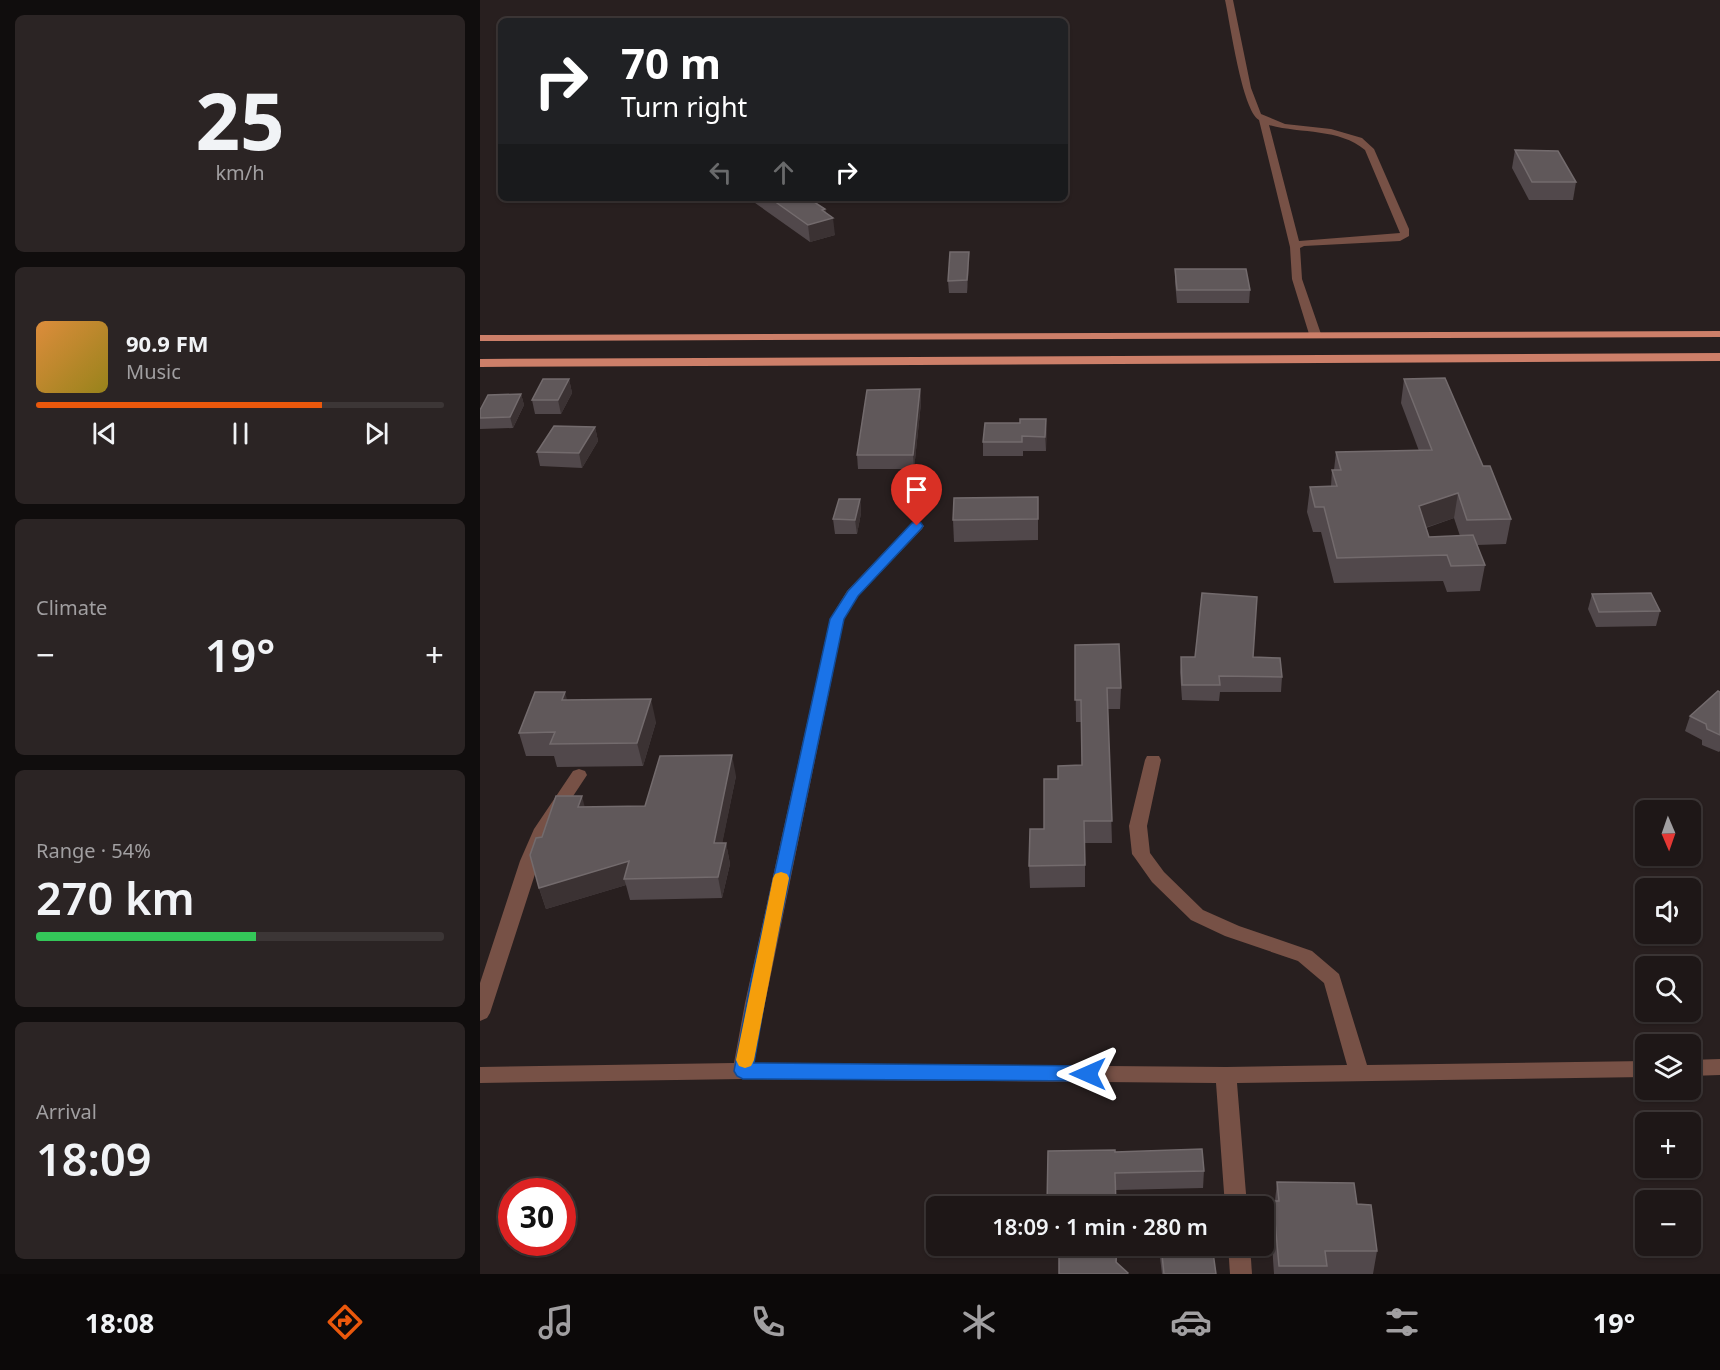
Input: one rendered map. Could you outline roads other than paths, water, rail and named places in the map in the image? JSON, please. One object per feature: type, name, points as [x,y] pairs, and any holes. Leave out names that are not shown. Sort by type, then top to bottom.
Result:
[{"type":"main road","points":[[480,338],[1720,334]]},
{"type":"main road","points":[[480,363],[1720,357]]},
{"type":"street","points":[[1229,0],[1247,88],[1257,115],[1263,120],[1307,130],[1346,134],[1362,140],[1369,149],[1405,234],[1400,238],[1302,243],[1295,247]]},
{"type":"street","points":[[1263,120],[1295,247],[1297,279],[1315,334]]},
{"type":"street","points":[[743,1071],[757,992],[837,619],[852,594],[917,526]]},
{"type":"street","points":[[1153,760],[1138,826],[1141,854],[1158,877],[1197,915],[1232,932],[1305,956],[1332,979],[1359,1073]]},
{"type":"street","points":[[480,1013],[540,833],[579,775]]},
{"type":"street","points":[[1701,1068],[1720,1067]]},
{"type":"street","points":[[480,1074],[743,1071],[1226,1075],[1635,1068]]},
{"type":"street","points":[[1226,1075],[1235,1196]]},
{"type":"street","points":[[1240,1256],[1241,1274]]}]
